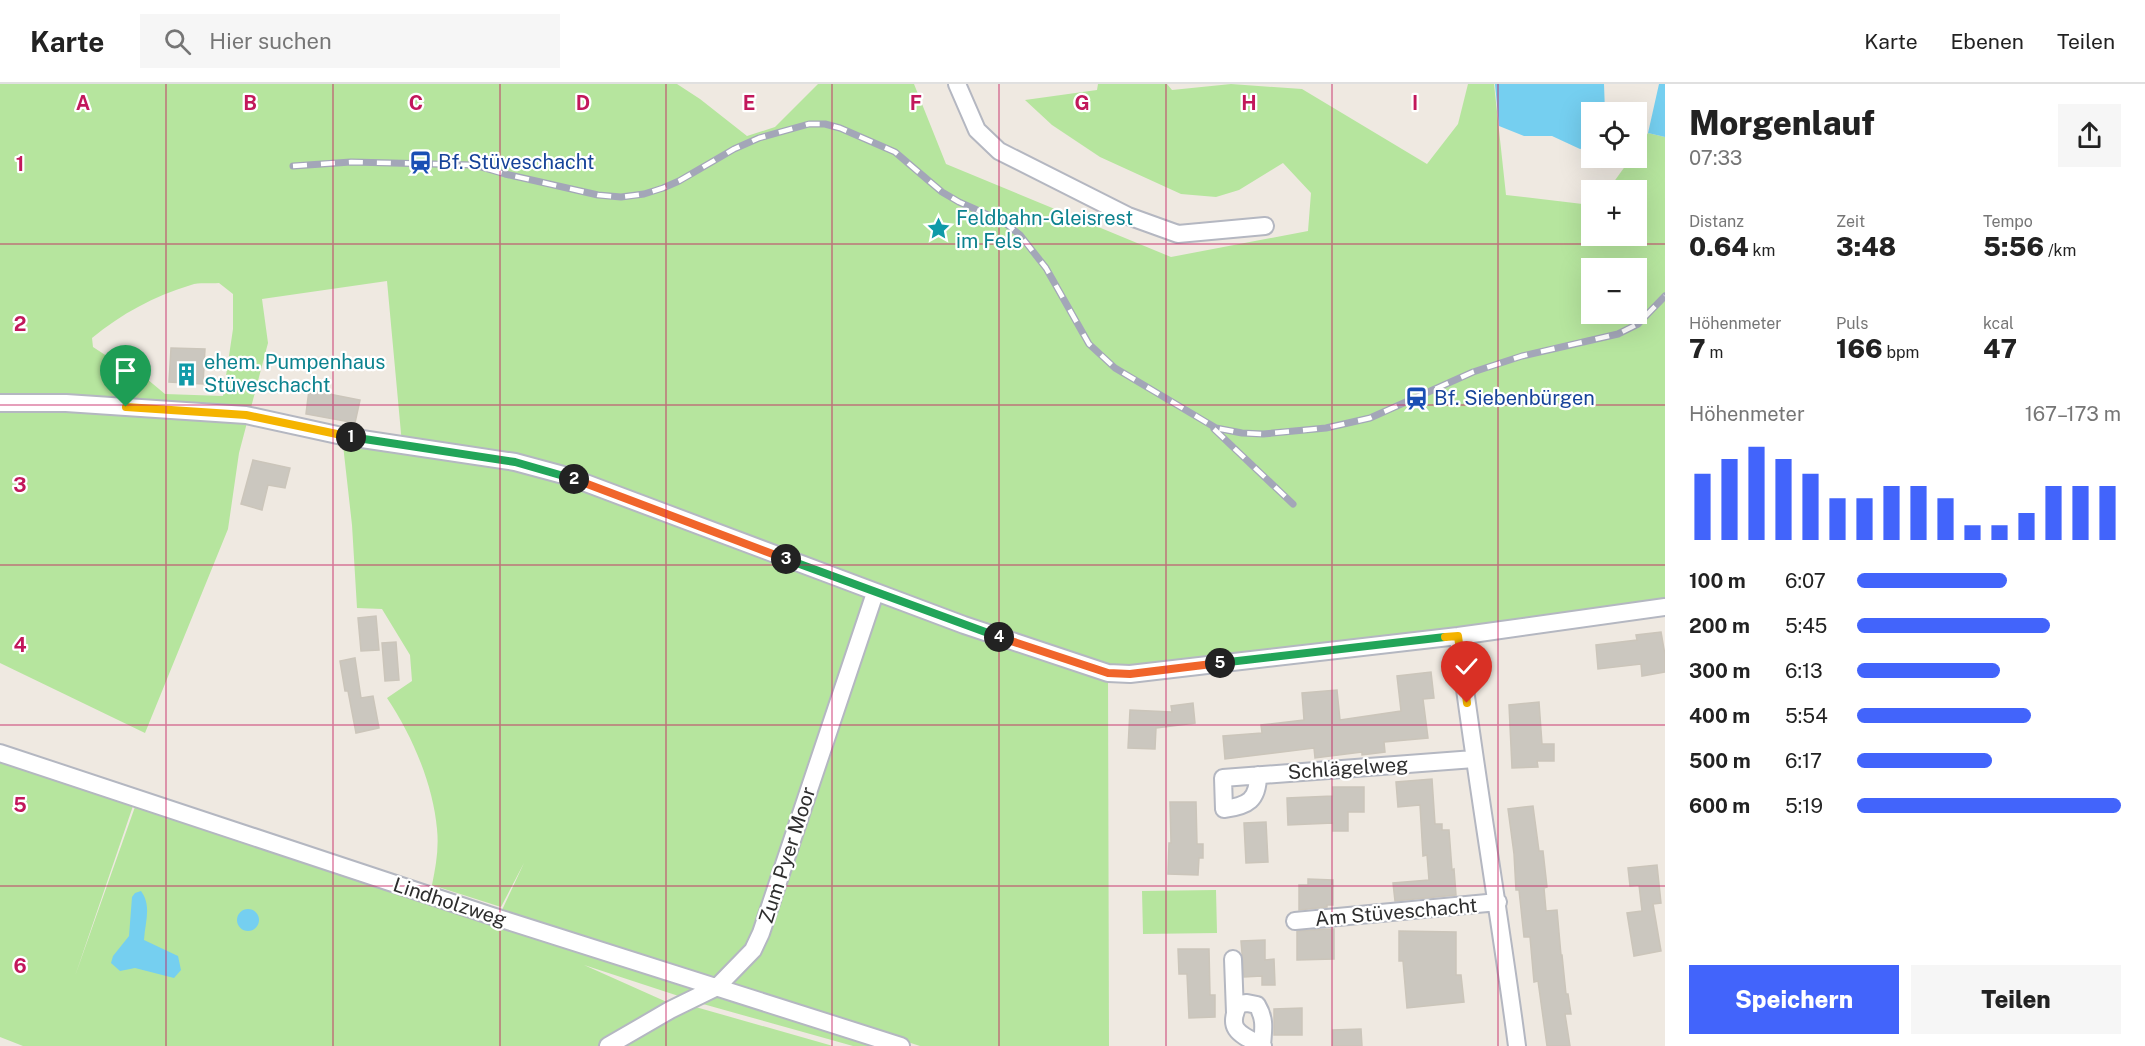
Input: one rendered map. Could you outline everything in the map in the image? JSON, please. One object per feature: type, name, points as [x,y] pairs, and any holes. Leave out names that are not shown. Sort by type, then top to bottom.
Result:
[{"type":"street","points":[[957,84],[977,130],[999,151],[1128,216],[1178,234],[1265,226]]},
{"type":"street","points":[[0,403],[66,403],[246,415],[342,436],[515,462],[567,476],[875,592],[1036,650],[1108,673],[1130,674],[1458,636],[1665,607]]},
{"type":"street","name":"Zum Pyer Moor","points":[[608,1046],[670,1010],[717,987],[753,950],[761,933],[875,592]]},
{"type":"street","name":"Am Stüveschacht","points":[[1458,636],[1474,759],[1498,902],[1516,1046]]},
{"type":"street","name":"Lindholzweg","points":[[0,753],[492,916],[901,1046]]},
{"type":"street","name":"Schlägelweg","points":[[1258,775],[1258,789],[1250,802],[1240,807],[1224,808],[1222,778],[1258,775],[1474,759]]},
{"type":"street","name":"Am Stüveschacht","points":[[1294,921],[1498,902]]},
{"type":"street","points":[[1233,959],[1234,1025],[1239,1034],[1262,1046],[1265,1026],[1257,1005],[1239,1004],[1235,1013]]},
{"type":"green space","points":[[0,84],[677,84],[747,136],[775,127],[818,84],[914,84],[946,164],[1171,257],[1308,231],[1311,193],[1283,163],[1239,190],[1216,197],[1181,194],[1100,157],[1052,125],[1025,100],[1097,90],[1098,84],[1167,84],[1172,90],[1231,84],[1302,89],[1427,164],[1458,124],[1468,84],[1494,84],[1506,195],[1581,204],[1581,246],[1647,246],[1647,180],[1615,180],[1624,168],[1647,168],[1648,133],[1665,137],[1665,607],[1108,673],[1109,1046],[920,1046],[502,910],[524,863],[501,907],[432,885],[438,843],[431,795],[413,744],[387,698],[412,681],[410,655],[382,609],[357,608],[352,525],[342,436],[402,444],[387,281],[262,299],[268,343],[239,453],[228,529],[145,733],[0,663]],"holes":[[[219,283],[233,294],[233,329],[223,396],[165,394],[147,379],[93,347],[92,338],[114,321],[164,295],[191,285]]]},
{"type":"green space","points":[[0,757],[134,803],[75,976],[136,804],[647,975],[883,1046],[853,1046],[703,1004],[584,965],[678,1007],[692,1006],[833,1046],[23,1046],[0,1037]]},
{"type":"green space","points":[[1216,890],[1217,933],[1143,934],[1142,891]]},
{"type":"water","points":[[1495,84],[1604,84],[1605,102],[1581,102],[1581,149],[1552,136],[1524,136],[1499,126]]},
{"type":"water","points":[[1659,84],[1665,84],[1665,137],[1648,133]]},
{"type":"water","points":[[141,891],[147,908],[144,940],[178,956],[181,970],[174,978],[135,968],[120,971],[111,963],[113,956],[129,936],[132,897]]},
{"type":"water","points":[[248,909],[256,912],[259,920],[256,928],[248,931],[240,928],[237,920],[240,912]]},
{"type":"building","name":"ehem. Pumpenhaus Stüveschacht","points":[[171,348],[205,349],[203,384],[169,382]]},
{"type":"building","points":[[309,390],[360,400],[355,423],[306,414]]},
{"type":"building","points":[[253,460],[290,468],[285,488],[268,485],[262,510],[241,504]]},
{"type":"building","points":[[376,616],[379,650],[361,651],[358,618]]},
{"type":"building","points":[[1661,632],[1665,672],[1642,676],[1641,664],[1598,669],[1596,645],[1637,640],[1636,635]]},
{"type":"building","points":[[396,642],[399,680],[385,681],[382,643]]},
{"type":"building","points":[[355,658],[361,698],[373,696],[379,728],[356,733],[340,661]]},
{"type":"building","points":[[1431,672],[1434,698],[1423,699],[1428,738],[1384,742],[1385,752],[1362,755],[1362,752],[1315,758],[1314,748],[1225,759],[1223,736],[1262,733],[1261,725],[1304,720],[1302,693],[1337,690],[1340,720],[1401,711],[1397,676]]},
{"type":"building","points":[[1539,702],[1542,744],[1554,744],[1554,761],[1537,761],[1538,767],[1512,768],[1509,705]]},
{"type":"building","points":[[1193,703],[1195,723],[1156,728],[1155,749],[1128,748],[1130,710],[1172,712],[1171,706]]},
{"type":"building","points":[[1432,779],[1435,824],[1442,824],[1442,830],[1449,830],[1456,895],[1395,901],[1393,883],[1429,880],[1427,855],[1423,856],[1420,805],[1398,807],[1396,782]]},
{"type":"building","points":[[1333,787],[1364,787],[1364,812],[1348,812],[1348,831],[1333,831],[1333,823],[1288,825],[1287,798],[1333,796]]},
{"type":"building","points":[[1170,802],[1196,802],[1197,844],[1203,844],[1203,858],[1199,858],[1198,875],[1168,874],[1169,843],[1171,843]]},
{"type":"building","points":[[1533,806],[1539,851],[1543,851],[1547,887],[1544,888],[1546,911],[1557,910],[1566,994],[1568,994],[1571,1014],[1565,1014],[1570,1046],[1547,1046],[1538,981],[1534,982],[1530,937],[1524,937],[1519,890],[1516,890],[1508,809]]},
{"type":"building","points":[[1266,822],[1268,862],[1246,863],[1244,823]]},
{"type":"building","points":[[1657,865],[1661,903],[1653,904],[1661,951],[1634,956],[1627,913],[1642,911],[1639,885],[1630,886],[1628,868]]},
{"type":"building","points":[[1308,879],[1333,880],[1333,905],[1299,910],[1299,885],[1308,885]]},
{"type":"building","points":[[1334,929],[1334,959],[1297,960],[1297,931]]},
{"type":"building","points":[[1399,931],[1456,932],[1456,975],[1461,975],[1464,1002],[1407,1008],[1403,961],[1399,961]]},
{"type":"building","points":[[1265,940],[1265,960],[1274,959],[1275,985],[1262,985],[1262,976],[1244,977],[1241,941]]},
{"type":"building","points":[[1178,949],[1209,949],[1210,995],[1215,995],[1215,1017],[1189,1018],[1187,974],[1179,974]]},
{"type":"building","points":[[1302,1008],[1302,1035],[1274,1035],[1274,1009]]},
{"type":"building","points":[[1361,1029],[1362,1046],[1333,1046],[1333,1030]]},
{"type":"railway","points":[[293,166],[351,162],[474,165],[598,195],[621,197],[644,194],[663,188],[759,138],[809,124],[825,124],[840,128],[895,152],[942,192],[1004,222],[1020,235],[1046,268],[1089,344],[1115,368],[1216,428],[1242,433],[1263,434],[1326,428],[1370,418],[1473,372],[1522,356],[1618,334],[1638,324],[1665,296]]},
{"type":"railway","points":[[1214,429],[1293,504]]},
{"type":"place","name":"Bf. Stüveschacht","points":[[420,162]]},
{"type":"place","name":"Feldbahn-Gleisrest im Fels","points":[[938,229]]},
{"type":"place","name":"ehem. Pumpenhaus Stüveschacht","points":[[186,374]]},
{"type":"place","name":"Bf. Siebenbürgen","points":[[1416,398]]},
{"type":"route","points":[[126,407],[246,415],[342,436],[515,462],[567,476],[964,625],[1108,673],[1130,674],[1458,636],[1467,703]]}]
